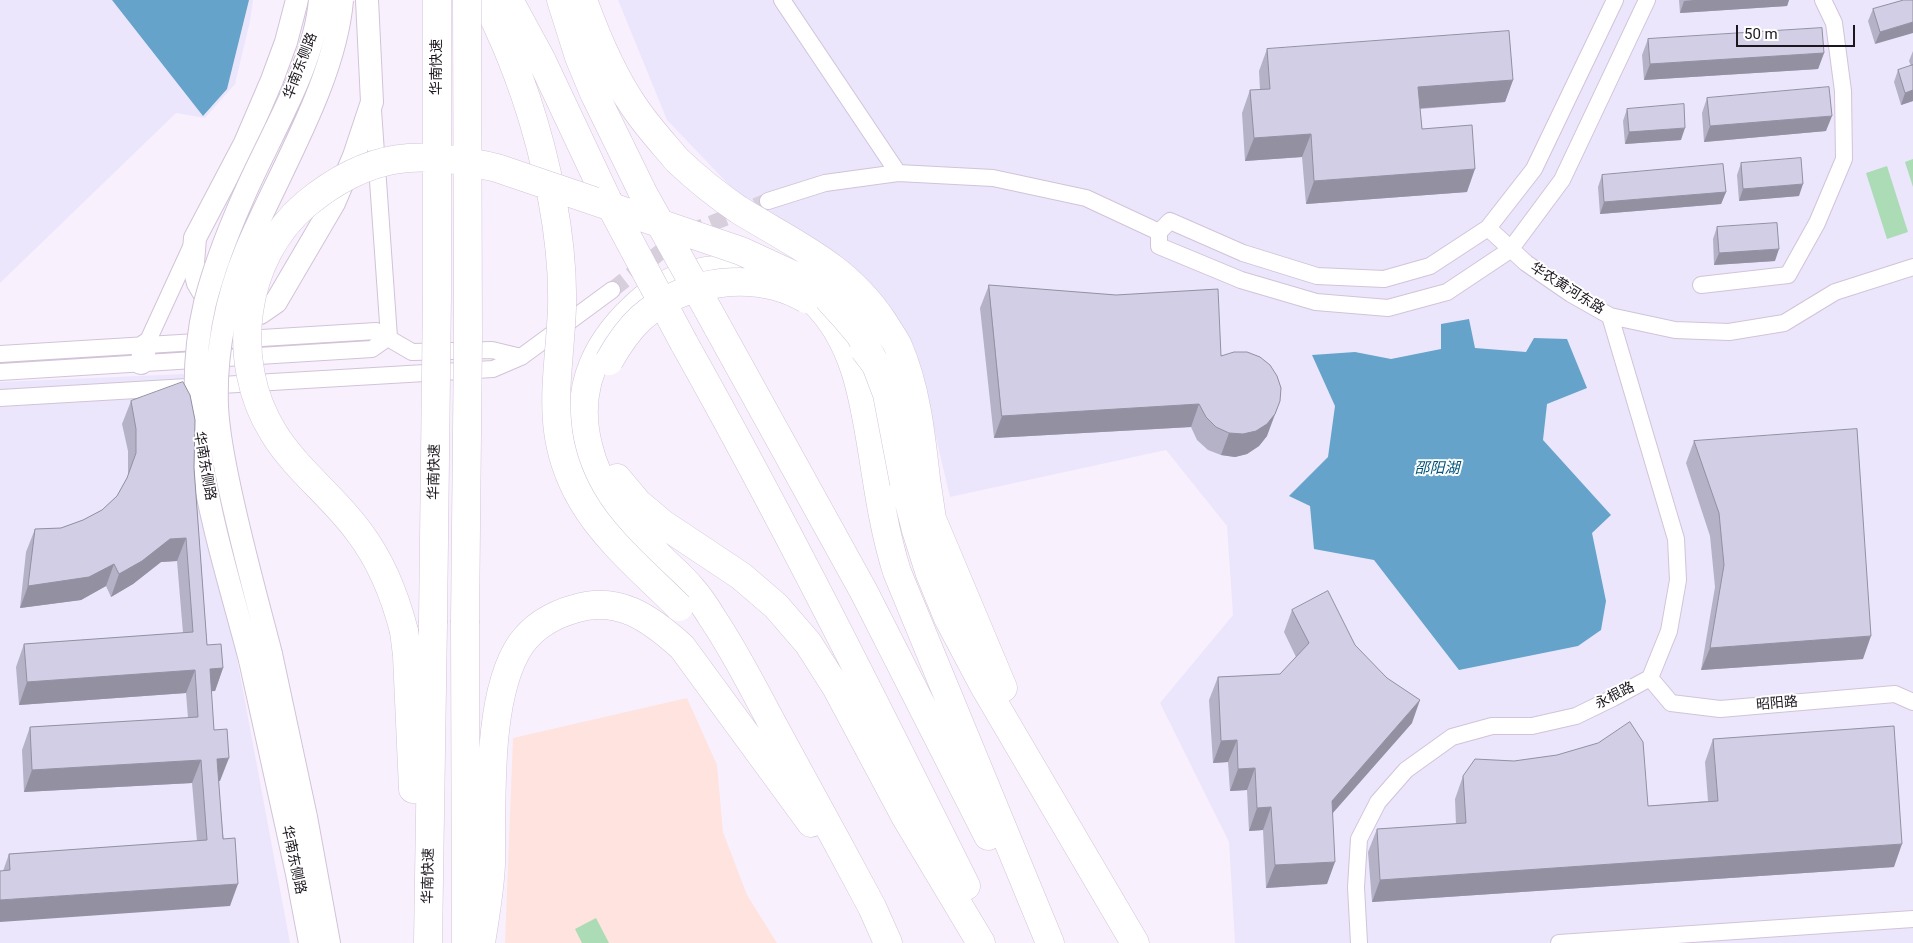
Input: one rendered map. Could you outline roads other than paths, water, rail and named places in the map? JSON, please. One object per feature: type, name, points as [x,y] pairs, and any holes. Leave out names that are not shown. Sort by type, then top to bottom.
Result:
[{"type":"highway","name":"华南快速","points":[[428,943],[437,293],[437,0]]},
{"type":"highway","points":[[466,943],[467,0]]},
{"type":"highway","points":[[485,0],[522,84],[544,154],[552,198],[561,256],[562,310],[555,404],[557,430],[562,455],[570,479],[582,502],[597,522],[704,633],[893,943]]},
{"type":"highway","points":[[509,0],[541,59],[607,199],[684,343],[749,458],[834,622],[995,943]]},
{"type":"highway","points":[[562,0],[579,57],[594,93],[642,191],[864,592],[1044,943]]},
{"type":"highway","points":[[583,0],[603,47],[632,104],[652,132],[677,160],[699,180],[738,209],[812,254],[860,291],[877,312],[897,344],[906,368],[917,410],[916,530],[930,574],[948,618],[984,686],[1135,943]]},
{"type":"highway","points":[[420,943],[407,655],[404,631],[398,608],[388,581],[359,531],[292,458],[272,431],[259,402],[251,375],[248,352],[248,316],[254,284],[281,232],[300,210],[323,190],[372,165],[403,158],[433,156],[464,160],[497,168],[741,251],[804,280],[825,295],[860,335],[876,365],[887,394],[915,481]]},
{"type":"highway","points":[[888,943],[872,907],[733,651],[692,588],[659,556],[617,508],[604,488],[594,466],[587,443],[584,418],[584,391],[593,362],[608,336],[625,315],[650,294],[676,280],[704,271],[734,268],[766,274],[794,286],[815,302],[835,326],[851,360],[864,404],[888,545],[897,572],[1050,943]]},
{"type":"highway","points":[[876,365],[853,335],[831,313],[796,293],[769,284],[737,282],[712,284],[690,290],[667,300],[642,318],[623,339],[609,360],[600,391],[599,424],[605,452],[619,482],[638,503],[663,524],[741,576],[776,606],[808,643],[836,687],[905,816],[981,943]]},
{"type":"highway","points":[[481,943],[490,870],[494,737],[499,703],[508,671],[521,644],[536,628],[558,614],[582,606],[610,605],[638,613],[658,626],[682,647],[872,907]]},
{"type":"highway","points":[[1049,798],[1122,943]]},
{"type":"street","points":[[144,354],[195,238],[245,143],[286,42],[297,0]]},
{"type":"street","name":"华南东侧路","points":[[320,0],[316,26],[304,64],[226,236],[205,304],[195,378],[195,410],[199,451],[218,538],[260,657],[306,817],[329,943]]},
{"type":"street","name":"华南东侧路","points":[[310,943],[260,657],[247,562],[224,458],[217,412],[218,369],[223,334],[235,278],[264,208],[319,90],[332,51],[342,0]]},
{"type":"street","points":[[367,0],[372,102],[389,337]]},
{"type":"street","points":[[782,0],[898,173]]},
{"type":"street","points":[[768,201],[825,183],[898,173],[992,178],[1086,198],[1243,253],[1317,276],[1384,279],[1430,266],[1488,228],[1534,169],[1615,0]]},
{"type":"street","points":[[1165,226],[1159,246],[1241,280],[1316,302],[1388,308],[1447,292],[1510,250],[1562,180],[1647,0]]},
{"type":"street","points":[[1702,285],[1788,275],[1817,223],[1844,159],[1843,91],[1834,23],[1823,0]]},
{"type":"street","points":[[195,238],[193,263],[198,283],[208,300],[216,308],[239,315],[260,313],[276,302],[334,203],[354,156],[372,102]]},
{"type":"street","name":"华农黄河东路","points":[[1488,228],[1510,250],[1571,294],[1610,316],[1684,330],[1729,332],[1784,324],[1835,292],[1913,267]]},
{"type":"street","points":[[0,398],[492,369],[520,357],[612,290]]},
{"type":"street","name":"永根路","points":[[1359,943],[1356,886],[1359,839],[1378,802],[1406,770],[1452,737],[1492,726],[1532,726],[1576,716],[1650,678],[1669,631],[1678,580],[1676,539],[1610,316]]},
{"type":"street","points":[[0,372],[144,354],[376,331],[412,352],[492,350],[520,357]]},
{"type":"street","points":[[0,354],[144,354]]},
{"type":"street","name":"昭阳路","points":[[1650,678],[1671,703],[1720,709],[1895,694],[1913,702]]},
{"type":"street","points":[[1559,943],[1913,919]]},
{"type":"water","points":[[112,0],[249,0],[227,89],[203,116]]},
{"type":"water","name":"邵阳湖","points":[[1469,319],[1475,348],[1526,352],[1534,338],[1567,339],[1587,388],[1547,404],[1543,440],[1611,515],[1592,533],[1606,601],[1601,630],[1578,646],[1459,670],[1374,560],[1314,549],[1310,506],[1289,496],[1328,457],[1335,406],[1312,355],[1355,352],[1391,359],[1441,349],[1441,324]]},
{"type":"tunnel","points":[[612,290],[682,235],[768,201]]}]
